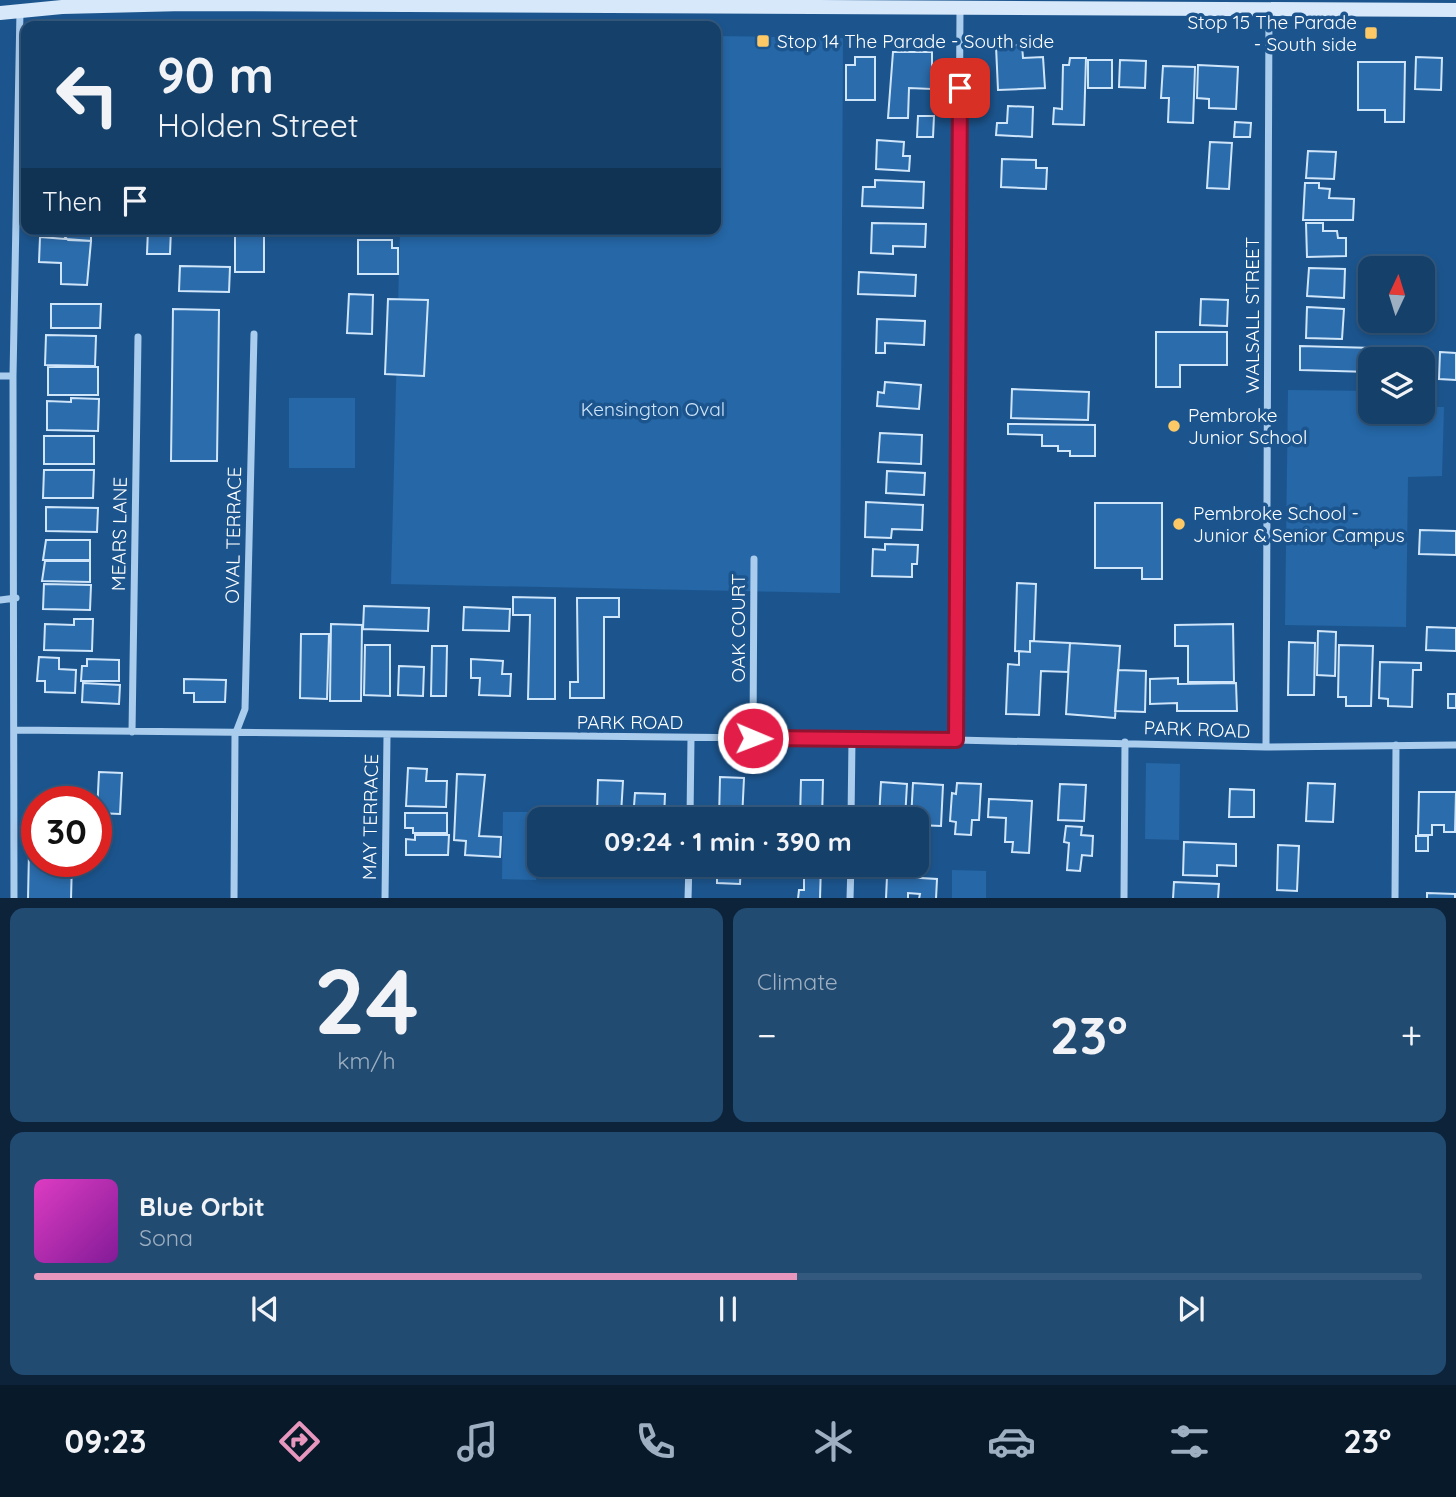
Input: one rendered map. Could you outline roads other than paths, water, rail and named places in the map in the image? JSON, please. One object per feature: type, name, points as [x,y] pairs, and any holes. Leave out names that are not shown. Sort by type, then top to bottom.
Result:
[{"type":"main road","points":[[0,13],[48,5],[639,3],[875,4],[960,8],[1233,4],[1269,9],[1456,10]]},
{"type":"street","points":[[956,740],[960,8]]},
{"type":"street","name":"WALSALL STREET","points":[[1266,747],[1269,9]]},
{"type":"street","points":[[14,898],[13,730],[16,598],[13,376],[20,11]]},
{"type":"street","name":"OVAL TERRACE","points":[[234,898],[235,735],[245,709],[254,334]]},
{"type":"street","name":"MEARS LANE","points":[[132,732],[138,337]]},
{"type":"street","points":[[0,376],[13,376]]},
{"type":"street","name":"OAK COURT","points":[[753,738],[754,559]]},
{"type":"street","points":[[0,600],[16,598]]},
{"type":"street","name":"PARK ROAD","points":[[13,730],[235,735],[1125,742],[1266,747],[1456,745]]},
{"type":"street","name":"MAY TERRACE","points":[[385,898],[387,736]]},
{"type":"street","points":[[690,807],[691,738]]},
{"type":"street","points":[[851,807],[852,740]]},
{"type":"street","points":[[1124,898],[1125,742]]},
{"type":"street","points":[[1395,898],[1396,745]]},
{"type":"street","points":[[688,898],[689,877]]},
{"type":"street","points":[[850,898],[851,877]]},
{"type":"place","name":"Stop 15 The Parade - South side","points":[[1371,33]]},
{"type":"place","name":"Stop 14 The Parade - South side","points":[[763,41]]},
{"type":"place","name":"Pembroke Junior School","points":[[1174,426]]},
{"type":"place","name":"Pembroke School - Junior & Senior Campus","points":[[1179,524]]},
{"type":"park label","name":"Kensington Oval","points":[[653,409]]}]
